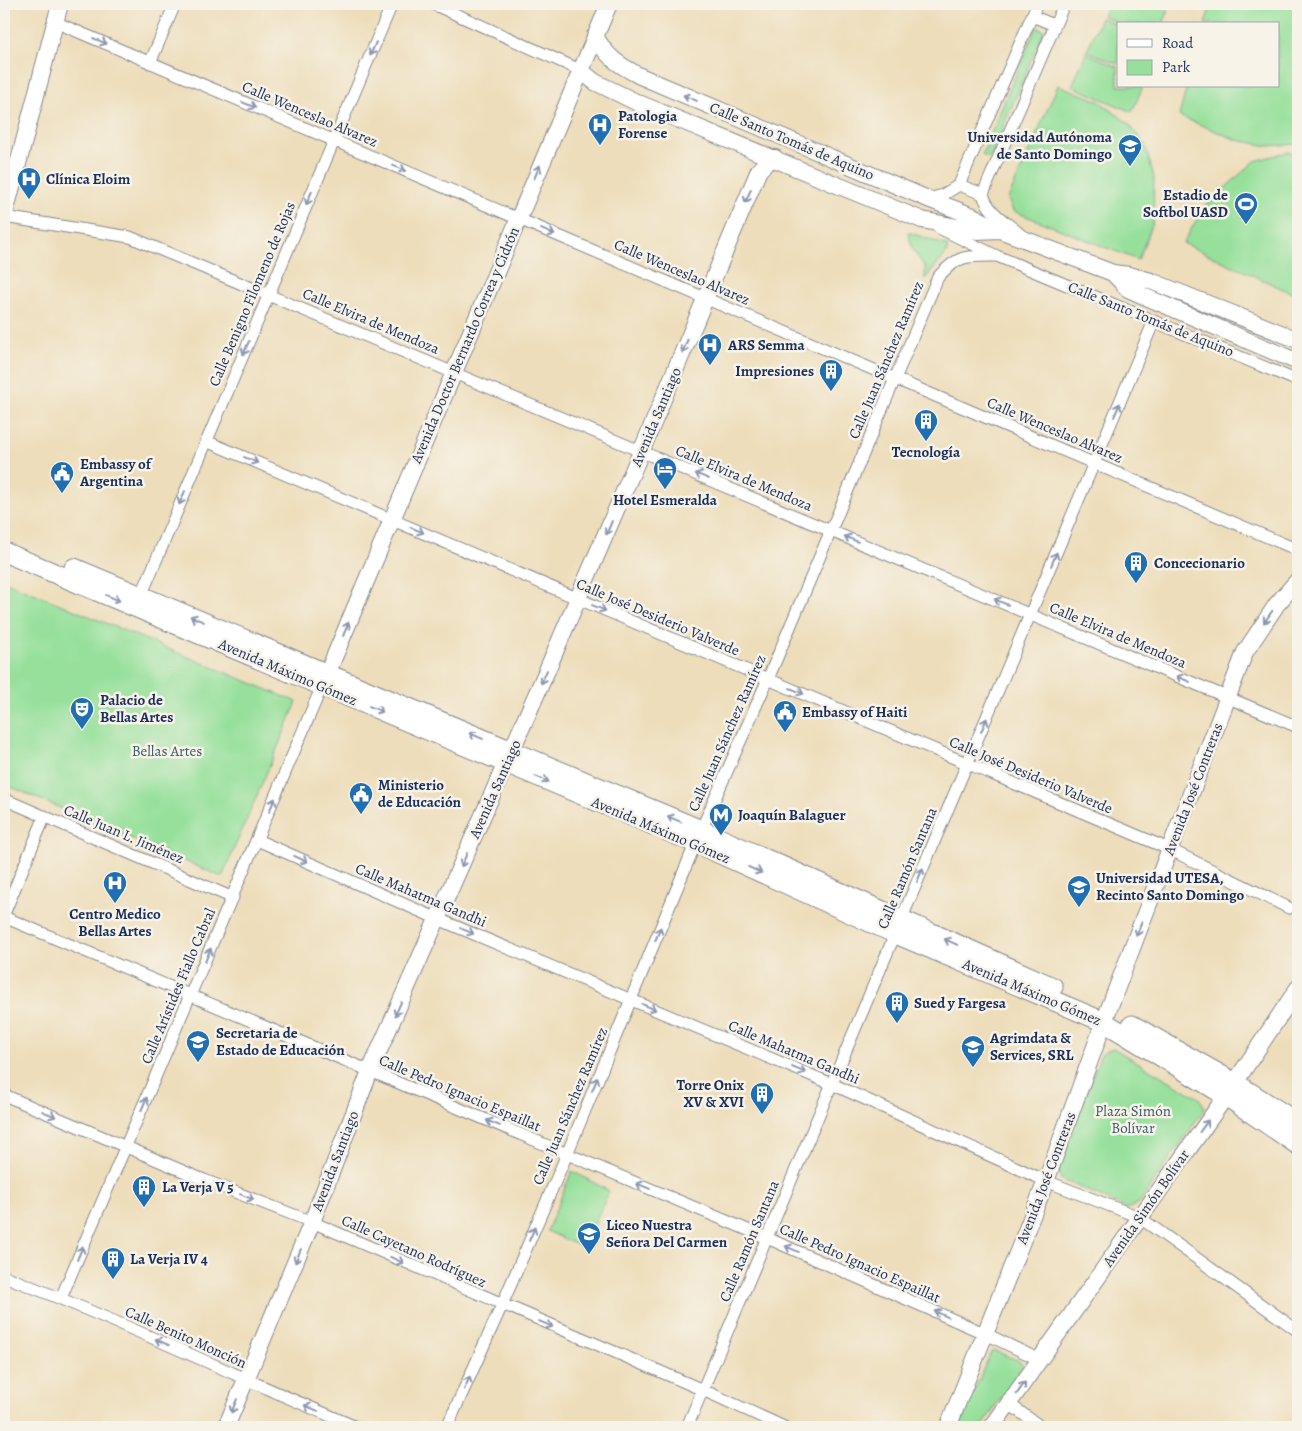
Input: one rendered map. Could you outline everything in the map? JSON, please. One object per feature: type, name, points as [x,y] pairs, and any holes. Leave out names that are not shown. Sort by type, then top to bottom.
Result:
[{"type":"main road","points":[[4,217],[60,4]]},
{"type":"main road","name":"Avenida Doctor Bernardo Correa y Cidrón","points":[[325,680],[609,4]]},
{"type":"main road","name":"Calle Santo Tomás de Aquino","points":[[595,36],[604,50],[617,63],[640,76],[928,199],[974,216],[1000,230],[1113,273],[1129,274],[1151,281],[1298,340]]},
{"type":"main road","name":"Calle Santo Tomás de Aquino","points":[[580,70],[595,82],[636,102],[922,220],[977,231],[1000,230]]},
{"type":"main road","name":"Avenida Santiago","points":[[226,1427],[312,1222],[370,1071],[642,452],[759,170],[775,158]]},
{"type":"main road","points":[[1113,273],[1128,289],[1298,362]]},
{"type":"main road","name":"Avenida Máximo Gómez","points":[[4,538],[141,596],[325,680]]},
{"type":"main road","name":"Avenida Máximo Gómez","points":[[4,552],[325,680],[698,837],[898,927],[1106,1016],[1230,1089],[1298,1123]]},
{"type":"main road","name":"Avenida José Contreras","points":[[948,1427],[1046,1181],[1106,1016],[1245,652],[1277,604],[1298,580]]},
{"type":"main road","name":"Avenida Simón Bolívar","points":[[992,1427],[1230,1089],[1298,988]]},
{"type":"main road","name":"Avenida Máximo Gómez","points":[[1230,1089],[1298,1145]]},
{"type":"street","points":[[150,63],[175,4]]},
{"type":"street","name":"Calle Benigno Filomeno de Rojas","points":[[141,596],[392,4]]},
{"type":"street","points":[[433,4],[580,70]]},
{"type":"street","points":[[928,199],[943,195],[959,185],[1037,4]]},
{"type":"street","points":[[1024,238],[1012,226],[991,211],[986,204],[983,194],[1063,4]]},
{"type":"street","points":[[1032,16],[1054,26]]},
{"type":"street","name":"Calle Wenceslao Alvarez","points":[[55,22],[1298,550]]},
{"type":"street","points":[[959,185],[983,194]]},
{"type":"street","name":"Calle Elvira de Mendoza","points":[[4,217],[130,237],[1298,727]]},
{"type":"street","name":"Calle Santo Tomás de Aquino","points":[[922,220],[997,256],[1298,381]]},
{"type":"street","name":"Calle Juan Sánchez Ramírez","points":[[447,1427],[502,1306],[567,1154],[698,837],[768,679],[938,277],[949,265],[960,258],[997,256]]},
{"type":"street","name":"Calle Ramón Santana","points":[[687,1427],[1154,320]]},
{"type":"street","name":"Calle José Desiderio Valverde","points":[[206,441],[1169,850],[1289,908]]},
{"type":"street","name":"Calle Arístides Fiallo Cabral","points":[[61,1298],[325,680]]},
{"type":"street","name":"Calle Juan L. Jiménez","points":[[4,798],[233,898]]},
{"type":"street","points":[[4,916],[45,816]]},
{"type":"street","name":"Calle Mahatma Gandhi","points":[[257,840],[438,919],[832,1084],[1046,1181],[1139,1217],[1298,1331]]},
{"type":"street","name":"Calle Pedro Ignacio Espaillat","points":[[4,916],[767,1238],[986,1334],[1040,1360]]},
{"type":"street","name":"Calle Cayetano Rodríguez","points":[[4,1095],[312,1222],[502,1306],[703,1390],[784,1427]]},
{"type":"street","name":"Calle Benito Monción","points":[[4,1276],[61,1298],[356,1427]]},
{"type":"street","points":[[1009,1404],[1041,1427]]},
{"type":"street","points":[[1294,1427],[1298,1422]]},
{"type":"green space","points":[[1108,4],[1151,4],[1168,11],[1164,22],[1117,22],[1103,16]]},
{"type":"green space","points":[[1211,4],[1298,4],[1298,144],[1268,146],[1237,140],[1179,116],[1186,88],[1280,88],[1280,22],[1206,22]]},
{"type":"green space","points":[[1101,18],[1117,25],[1117,64],[1087,51]]},
{"type":"green space","points":[[1036,27],[1044,30],[990,158],[982,155]]},
{"type":"green space","points":[[1086,53],[1117,67],[1117,88],[1142,88],[1132,112],[1072,86]]},
{"type":"green space","points":[[1058,85],[1099,101],[1128,123],[1145,145],[1154,177],[1153,223],[1138,260],[1013,211],[1008,199]]},
{"type":"green space","name":"Estadio de Softbol UASD","points":[[1287,152],[1298,153],[1298,296],[1183,243],[1205,206],[1255,161]]},
{"type":"green space","points":[[908,232],[948,246],[946,254],[925,279],[925,267],[913,250]]},
{"type":"green space","name":"Bellas Artes","points":[[4,581],[297,702],[222,877],[4,784]]},
{"type":"green space","name":"Plaza Simón Bolívar","points":[[1113,1048],[1199,1098],[1205,1108],[1139,1203],[1127,1209],[1061,1179],[1058,1171],[1101,1054]]},
{"type":"green space","points":[[572,1171],[609,1191],[584,1248],[547,1231]]},
{"type":"green space","points":[[995,1351],[1019,1361],[1023,1366],[981,1427],[959,1427],[991,1352]]},
{"type":"place","name":"Patologia Forense","points":[[600,146]]},
{"type":"place","name":"Universidad Autónoma de Santo Domingo","points":[[1130,167]]},
{"type":"place","name":"Clínica Eloim","points":[[29,200]]},
{"type":"place","name":"Estadio de Softbol UASD","points":[[1246,225]]},
{"type":"place","name":"ARS Semma","points":[[710,366]]},
{"type":"place","name":"Impresiones","points":[[831,392]]},
{"type":"place","name":"Tecnología","points":[[926,442]]},
{"type":"place","name":"Hotel Esmeralda","points":[[665,490]]},
{"type":"place","name":"Embassy of Argentina","points":[[62,494]]},
{"type":"place","name":"Concecionario","points":[[1136,584]]},
{"type":"place","name":"Palacio de Bellas Artes","points":[[82,730]]},
{"type":"place","name":"Embassy of Haiti","points":[[785,733]]},
{"type":"place","name":"Ministerio de Educación","points":[[361,815]]},
{"type":"place","name":"Joaquín Balaguer","points":[[721,836]]},
{"type":"place","name":"Centro Medico Bellas Artes","points":[[115,904]]},
{"type":"place","name":"Universidad UTESA, Recinto Santo Domingo","points":[[1079,908]]},
{"type":"place","name":"Sued y Fargesa","points":[[897,1024]]},
{"type":"place","name":"Secretaria de Estado de Educación","points":[[198,1063]]},
{"type":"place","name":"Agrimdata & Services, SRL","points":[[973,1068]]},
{"type":"place","name":"Torre Onix XV & XVI","points":[[762,1115]]},
{"type":"place","name":"La Verja V 5","points":[[144,1208]]},
{"type":"place","name":"Liceo Nuestra Señora Del Carmen","points":[[589,1255]]},
{"type":"place","name":"La Verja IV 4","points":[[113,1280]]}]
